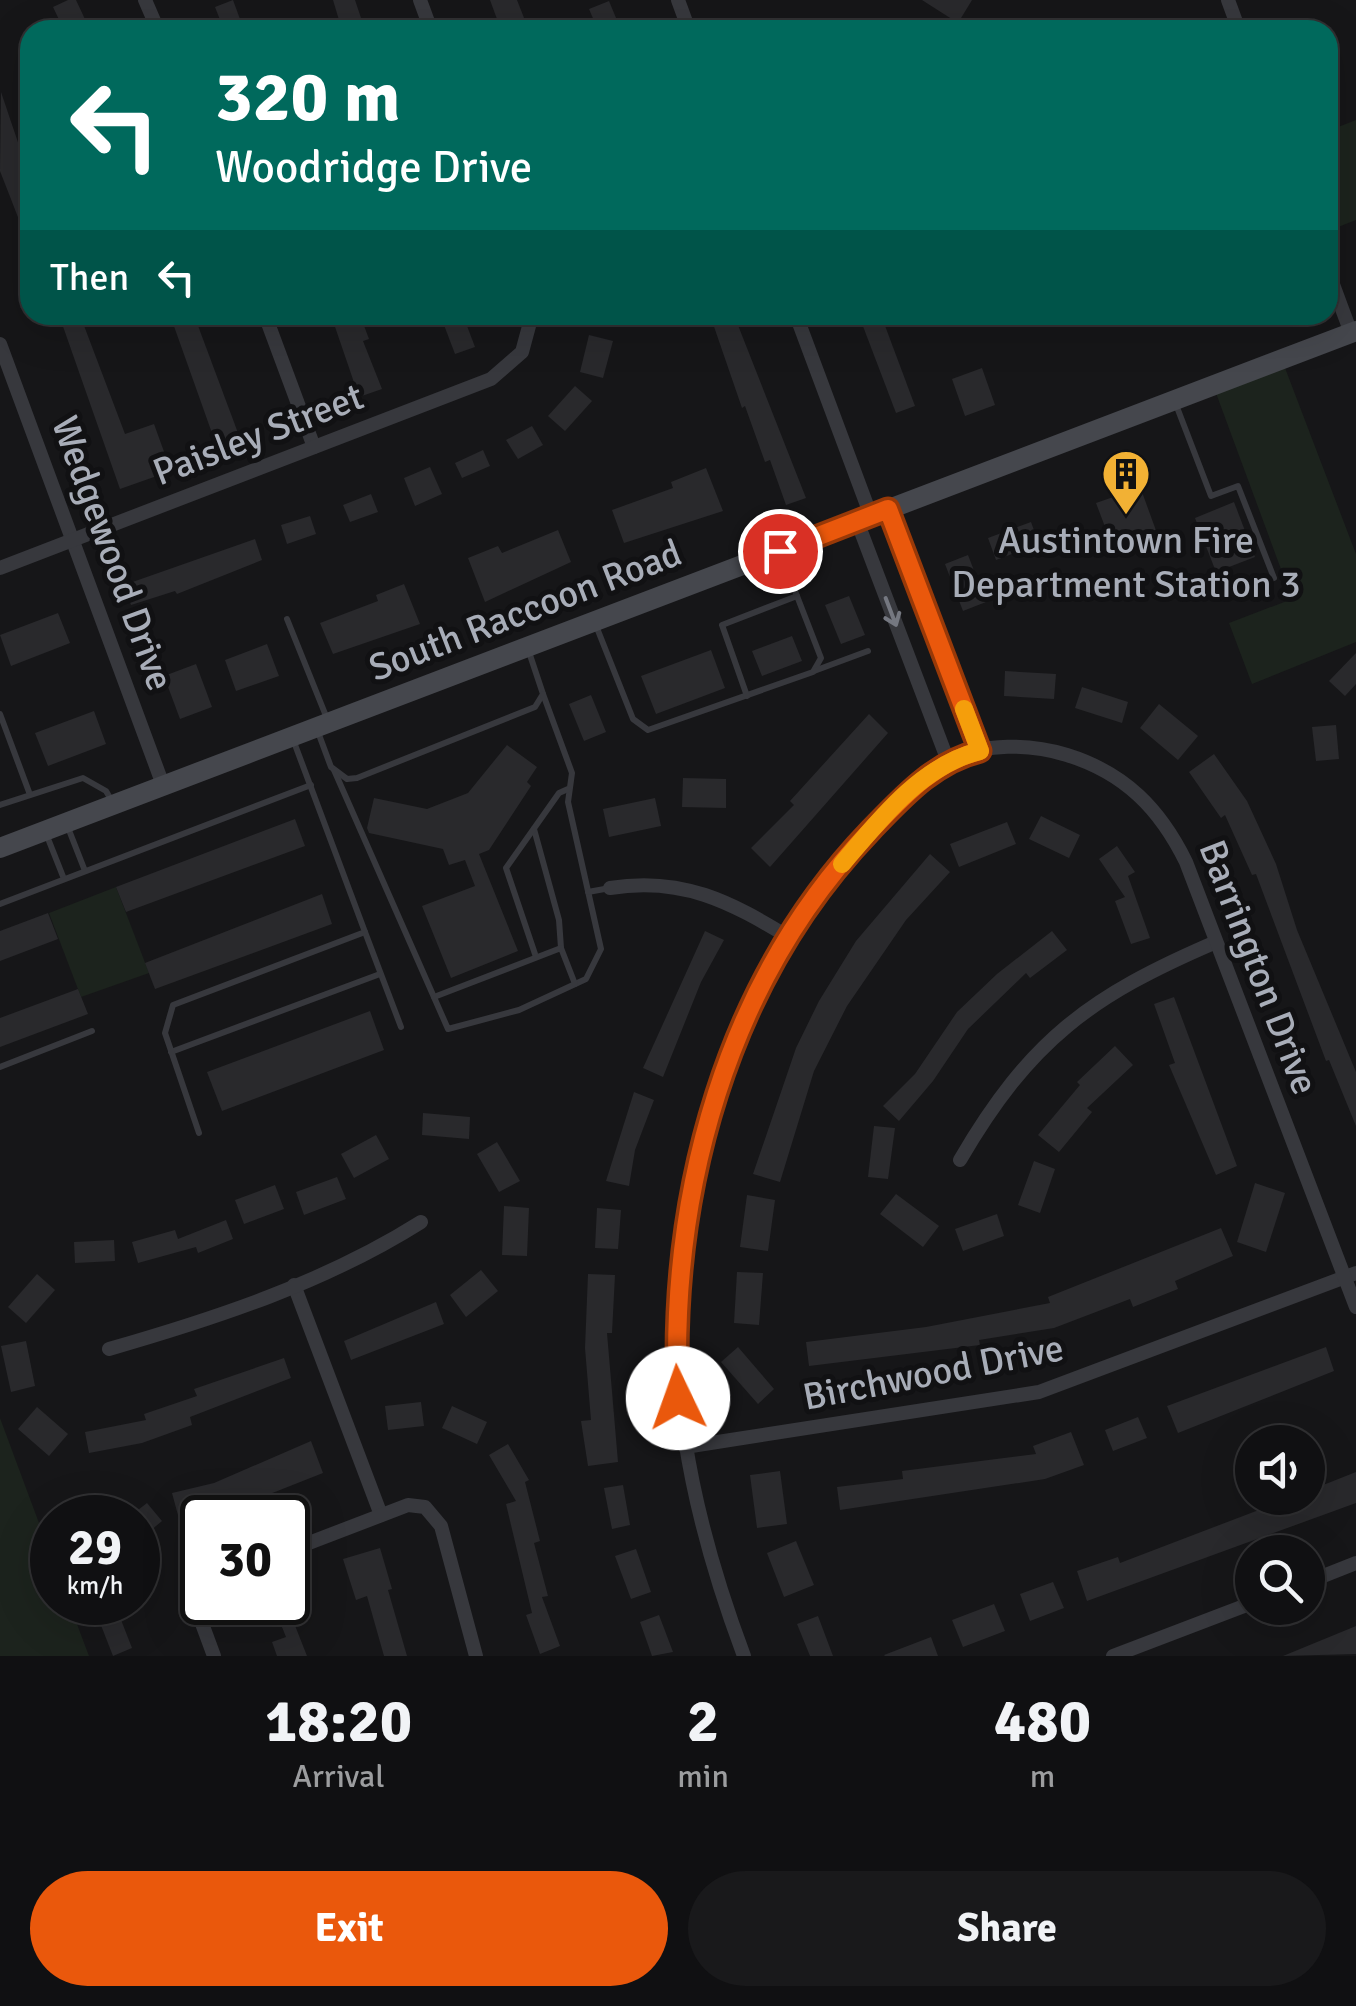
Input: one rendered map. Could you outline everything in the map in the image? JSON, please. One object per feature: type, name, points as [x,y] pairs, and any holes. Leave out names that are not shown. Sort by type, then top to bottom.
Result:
[{"type":"street","points":[[1338,295],[1353,332]]},
{"type":"street","points":[[268,325],[314,447]]},
{"type":"street","name":"Paisley Street","points":[[0,568],[491,379],[516,359],[530,325]]},
{"type":"street","points":[[744,1656],[711,1566],[685,1447],[675,1330],[686,1210],[702,1136],[723,1071],[752,1004],[790,938],[864,838],[948,761],[871,515],[800,325]]},
{"type":"street","name":"South Raccoon Road","points":[[0,848],[1353,332]]},
{"type":"street","name":"Wedgewood Drive","points":[[0,344],[163,785]]},
{"type":"street","points":[[871,515],[980,751]]},
{"type":"street","name":"Barrington Drive","points":[[948,761],[980,751],[1026,748],[1060,753],[1105,770],[1140,794],[1173,836],[1350,1276],[1356,1307]]},
{"type":"street","points":[[610,888],[655,884],[699,890],[733,904],[790,938]]},
{"type":"street","points":[[960,1160],[993,1103],[1066,1025],[1145,973],[1216,942]]},
{"type":"street","points":[[109,1349],[181,1328],[364,1258],[421,1222]]},
{"type":"street","name":"Birchwood Drive","points":[[685,1447],[1039,1392],[1350,1276]]},
{"type":"street","points":[[294,1285],[381,1515]]},
{"type":"street","points":[[310,1542],[418,1505],[437,1516],[476,1656]]},
{"type":"street","points":[[1325,1575],[1356,1563]]},
{"type":"street","points":[[1113,1656],[1235,1609]]},
{"type":"street","points":[[203,1625],[214,1656]]},
{"type":"lane","points":[[1174,400],[1212,496],[1238,486],[1274,578],[1234,592]]},
{"type":"lane","points":[[780,551],[820,658],[813,672]]},
{"type":"lane","points":[[747,696],[722,625],[798,596]]},
{"type":"lane","points":[[287,620],[334,770],[448,1030],[519,1010],[586,979],[602,949],[568,802],[572,773],[528,648]]},
{"type":"lane","points":[[595,622],[633,719],[643,729],[654,730],[868,652]]},
{"type":"lane","points":[[334,770],[347,779],[357,778],[535,707],[543,694]]},
{"type":"lane","points":[[0,714],[29,792]]},
{"type":"lane","points":[[292,736],[401,1027]]},
{"type":"lane","points":[[0,804],[83,778],[106,790],[114,804]]},
{"type":"lane","points":[[0,904],[311,785]]},
{"type":"lane","points":[[536,958],[506,878],[506,868],[559,793],[570,788]]},
{"type":"lane","points":[[66,822],[85,870]]},
{"type":"lane","points":[[534,828],[559,920],[561,948],[575,984]]},
{"type":"lane","points":[[45,830],[64,879]]},
{"type":"lane","points":[[588,892],[610,888]]},
{"type":"lane","points":[[199,1133],[164,1033],[174,1005],[365,932]]},
{"type":"lane","points":[[434,996],[561,948]]},
{"type":"lane","points":[[172,1052],[380,974]]},
{"type":"lane","points":[[0,1067],[92,1031]]},
{"type":"shaded area","points":[[1356,120],[1356,220],[1338,227],[1338,127]]},
{"type":"shaded area","points":[[1282,360],[1356,554],[1356,642],[1252,684],[1229,623],[1292,599],[1213,385]]},
{"type":"shaded area","points":[[116,887],[149,973],[81,997],[49,913]]},
{"type":"shaded area","points":[[0,1418],[30,1499],[30,1625],[77,1625],[89,1656],[0,1656]]},
{"type":"building","points":[[76,0],[85,20],[59,20],[53,7]]},
{"type":"building","points":[[233,0],[240,20],[220,20],[215,7]]},
{"type":"building","points":[[333,0],[355,0],[362,20],[339,20]]},
{"type":"building","points":[[490,0],[517,0],[525,20],[497,20]]},
{"type":"building","points":[[922,0],[972,0],[960,20],[953,20]]},
{"type":"building","points":[[609,1],[617,20],[594,20],[589,9]]},
{"type":"building","points":[[1,92],[20,148],[20,222],[0,171]]},
{"type":"building","points":[[63,325],[84,325],[125,434],[154,424],[171,471],[120,489]]},
{"type":"building","points":[[174,325],[198,325],[241,441],[218,450]]},
{"type":"building","points":[[334,325],[364,325],[369,339],[363,341],[382,389],[359,397]]},
{"type":"building","points":[[444,325],[467,325],[475,347],[455,354]]},
{"type":"building","points":[[713,325],[738,325],[806,498],[786,505],[770,460],[765,462],[745,406],[742,408]]},
{"type":"building","points":[[863,325],[885,325],[915,406],[896,413]]},
{"type":"building","points":[[589,335],[613,341],[603,378],[580,372]]},
{"type":"building","points":[[982,368],[995,405],[965,416],[952,379]]},
{"type":"building","points":[[575,386],[592,401],[565,431],[548,416]]},
{"type":"building","points":[[532,426],[543,445],[518,459],[506,440]]},
{"type":"building","points":[[483,450],[490,466],[462,478],[455,463]]},
{"type":"building","points":[[430,467],[442,494],[415,506],[404,478]]},
{"type":"building","points":[[706,468],[723,511],[624,543],[612,510],[673,488],[671,482]]},
{"type":"building","name":"Austintown Fire Department Station 3","points":[[1138,481],[1158,536],[1141,544],[1135,530],[1110,540],[1096,503],[1119,495],[1117,489]]},
{"type":"building","points":[[371,494],[378,512],[350,522],[343,505]]},
{"type":"building","points":[[1234,502],[1255,557],[1216,572],[1195,518]]},
{"type":"building","points":[[310,516],[316,534],[287,544],[281,525]]},
{"type":"building","points":[[1031,522],[1039,544],[996,560],[988,538]]},
{"type":"building","points":[[558,530],[571,562],[485,602],[468,558],[498,546],[502,553]]},
{"type":"building","points":[[255,539],[262,560],[177,594],[175,591],[131,605],[124,585]]},
{"type":"building","points":[[968,555],[986,602],[963,611],[945,564]]},
{"type":"building","points":[[404,584],[420,624],[333,654],[320,623],[378,601],[376,595]]},
{"type":"building","points":[[849,596],[865,635],[841,644],[825,605]]},
{"type":"building","points":[[58,613],[70,643],[11,666],[0,635]]},
{"type":"building","points":[[792,636],[802,661],[762,676],[752,651]]},
{"type":"building","points":[[267,644],[279,676],[236,691],[225,660]]},
{"type":"building","points":[[711,650],[725,688],[656,714],[641,676]]},
{"type":"building","points":[[1356,653],[1356,684],[1345,696],[1329,681]]},
{"type":"building","points":[[196,664],[212,707],[180,719],[164,676]]},
{"type":"building","points":[[1005,671],[1056,674],[1054,699],[1004,696]]},
{"type":"building","points":[[1082,687],[1128,702],[1122,723],[1075,708]]},
{"type":"building","points":[[591,695],[606,732],[584,741],[569,704]]},
{"type":"building","points":[[1159,704],[1198,736],[1178,760],[1140,728]]},
{"type":"building","points":[[94,711],[106,744],[48,766],[35,733]]},
{"type":"building","points":[[869,714],[888,733],[770,867],[751,848],[794,805],[790,801]]},
{"type":"building","points":[[1336,725],[1339,759],[1316,761],[1312,727]]},
{"type":"building","points":[[507,745],[537,767],[527,782],[531,786],[489,850],[479,854],[518,951],[451,978],[422,906],[475,886],[465,860],[449,865],[443,849],[369,833],[374,798],[427,809],[468,793]]},
{"type":"building","points":[[1214,754],[1247,801],[1276,864],[1297,930],[1356,1072],[1356,1126],[1329,1060],[1326,1061],[1256,874],[1252,875],[1225,815],[1221,818],[1189,772]]},
{"type":"building","points":[[683,778],[726,779],[726,808],[682,807]]},
{"type":"building","points":[[655,798],[661,826],[609,837],[603,809]]},
{"type":"building","points":[[1041,816],[1080,835],[1069,858],[1029,839]]},
{"type":"building","points":[[295,819],[305,846],[126,912],[116,887]]},
{"type":"building","points":[[1007,822],[1016,844],[959,867],[950,844]]},
{"type":"building","points":[[1117,846],[1135,872],[1128,876],[1150,938],[1131,944],[1115,901],[1125,897],[1099,859]]},
{"type":"building","points":[[930,854],[950,872],[906,920],[847,1006],[814,1071],[780,1182],[753,1174],[796,1048],[819,1001],[856,941]]},
{"type":"building","points":[[322,894],[332,924],[155,989],[145,963]]},
{"type":"building","points":[[48,913],[58,939],[0,961],[0,931]]},
{"type":"building","points":[[705,931],[724,940],[701,982],[663,1077],[643,1068]]},
{"type":"building","points":[[1052,931],[1067,950],[1030,978],[1026,973],[968,1029],[933,1081],[899,1121],[883,1106],[915,1074],[957,1012]]},
{"type":"building","points":[[78,989],[88,1014],[0,1047],[0,1018]]},
{"type":"building","points":[[1174,997],[1237,1166],[1216,1175],[1169,1065],[1175,1063],[1154,1004]]},
{"type":"building","points":[[370,1011],[384,1050],[222,1111],[207,1072]]},
{"type":"building","points":[[1115,1046],[1133,1065],[1087,1108],[1092,1112],[1059,1152],[1038,1135],[1080,1085],[1077,1082]]},
{"type":"building","points":[[634,1092],[654,1100],[635,1150],[629,1186],[606,1181]]},
{"type":"building","points":[[423,1113],[470,1117],[469,1139],[422,1135]]},
{"type":"building","points":[[874,1126],[895,1128],[888,1179],[868,1177]]},
{"type":"building","points":[[376,1135],[389,1159],[354,1178],[341,1154]]},
{"type":"building","points":[[497,1142],[520,1181],[499,1192],[477,1154]]},
{"type":"building","points":[[1034,1161],[1055,1169],[1040,1213],[1018,1205]]},
{"type":"building","points":[[337,1177],[346,1199],[304,1215],[296,1192]]},
{"type":"building","points":[[1255,1183],[1285,1193],[1266,1252],[1237,1242]]},
{"type":"building","points":[[275,1185],[284,1209],[244,1224],[235,1200]]},
{"type":"building","points":[[896,1194],[939,1226],[923,1247],[880,1214]]},
{"type":"building","points":[[747,1195],[775,1200],[768,1251],[740,1247]]},
{"type":"building","points":[[504,1206],[529,1208],[527,1256],[502,1255]]},
{"type":"building","points":[[597,1208],[621,1210],[618,1249],[595,1248]]},
{"type":"building","points":[[997,1214],[1004,1236],[963,1251],[955,1229]]},
{"type":"building","points":[[226,1220],[233,1239],[198,1253],[196,1247],[138,1263],[132,1242],[175,1230],[178,1239]]},
{"type":"building","points":[[1221,1228],[1233,1256],[1175,1281],[1178,1289],[1133,1307],[1130,1299],[1054,1328],[979,1340],[980,1345],[809,1366],[806,1342],[926,1327],[1050,1303],[1048,1297]]},
{"type":"building","points":[[114,1240],[115,1261],[75,1263],[74,1242]]},
{"type":"building","points":[[481,1270],[498,1291],[466,1317],[450,1295]]},
{"type":"building","points":[[737,1272],[763,1273],[759,1325],[734,1323]]},
{"type":"building","points":[[37,1274],[55,1290],[26,1323],[8,1307]]},
{"type":"building","points":[[588,1274],[615,1275],[612,1333],[607,1333],[618,1462],[588,1466],[581,1421],[591,1420],[585,1348]]},
{"type":"building","points":[[436,1302],[444,1324],[351,1360],[344,1341]]},
{"type":"building","points":[[26,1341],[35,1386],[11,1392],[1,1346]]},
{"type":"building","points":[[738,1347],[774,1389],[758,1404],[721,1362]]},
{"type":"building","points":[[1326,1347],[1334,1371],[1178,1433],[1167,1406]]},
{"type":"building","points":[[284,1358],[291,1378],[190,1417],[192,1425],[142,1443],[89,1453],[85,1432],[146,1420],[144,1414],[197,1396],[194,1389]]},
{"type":"building","points":[[421,1402],[424,1426],[388,1430],[385,1406]]},
{"type":"building","points":[[452,1406],[487,1422],[477,1444],[442,1428]]},
{"type":"building","points":[[37,1407],[68,1434],[49,1456],[18,1429]]},
{"type":"building","points":[[1138,1417],[1147,1438],[1113,1451],[1105,1430]]},
{"type":"building","points":[[1071,1432],[1084,1465],[1045,1479],[840,1510],[837,1487],[903,1479],[902,1471],[1036,1454],[1033,1446]]},
{"type":"building","points":[[311,1441],[323,1473],[267,1495],[180,1495],[178,1515],[172,1493],[214,1483]]},
{"type":"building","points":[[508,1444],[529,1480],[525,1482],[540,1541],[534,1543],[548,1596],[542,1597],[560,1646],[540,1654],[526,1615],[532,1613],[506,1504],[516,1501],[489,1455]]},
{"type":"building","points":[[780,1471],[787,1524],[757,1528],[750,1475]]},
{"type":"building","points":[[1356,1472],[1356,1503],[1325,1514],[1325,1484]]},
{"type":"building","points":[[623,1485],[630,1525],[612,1529],[604,1488]]},
{"type":"building","points":[[1246,1515],[1323,1515],[1268,1535],[1235,1535],[1235,1547],[1087,1601],[1077,1571],[1118,1557],[1120,1563]]},
{"type":"building","points":[[796,1541],[814,1585],[784,1597],[767,1553]]},
{"type":"building","points":[[380,1548],[407,1656],[384,1656],[367,1596],[356,1600],[343,1559]]},
{"type":"building","points":[[636,1549],[651,1592],[631,1599],[615,1556]]},
{"type":"building","points":[[1053,1582],[1064,1608],[1030,1621],[1020,1594]]},
{"type":"building","points":[[994,1604],[1005,1631],[963,1647],[952,1620]]},
{"type":"building","points":[[659,1615],[673,1652],[652,1656],[640,1622]]},
{"type":"building","points":[[818,1616],[833,1656],[810,1656],[797,1624]]},
{"type":"building","points":[[101,1625],[123,1625],[132,1648],[113,1656]]},
{"type":"building","points":[[281,1625],[295,1625],[307,1656],[277,1656],[272,1642],[286,1637]]},
{"type":"building","points":[[1356,1626],[1356,1654],[1283,1656]]},
{"type":"building","points":[[931,1637],[938,1656],[884,1655]]},
{"type":"slow traffic","points":[[842,864],[925,778],[948,761],[980,751],[964,709]]},
{"type":"place","name":"Austintown Fire Department Station 3","points":[[1126,516]]},
{"type":"route","points":[[678,1398],[675,1330],[686,1210],[702,1136],[723,1071],[752,1004],[805,914],[864,838],[925,778],[948,761],[980,751],[888,509],[780,551]]}]
